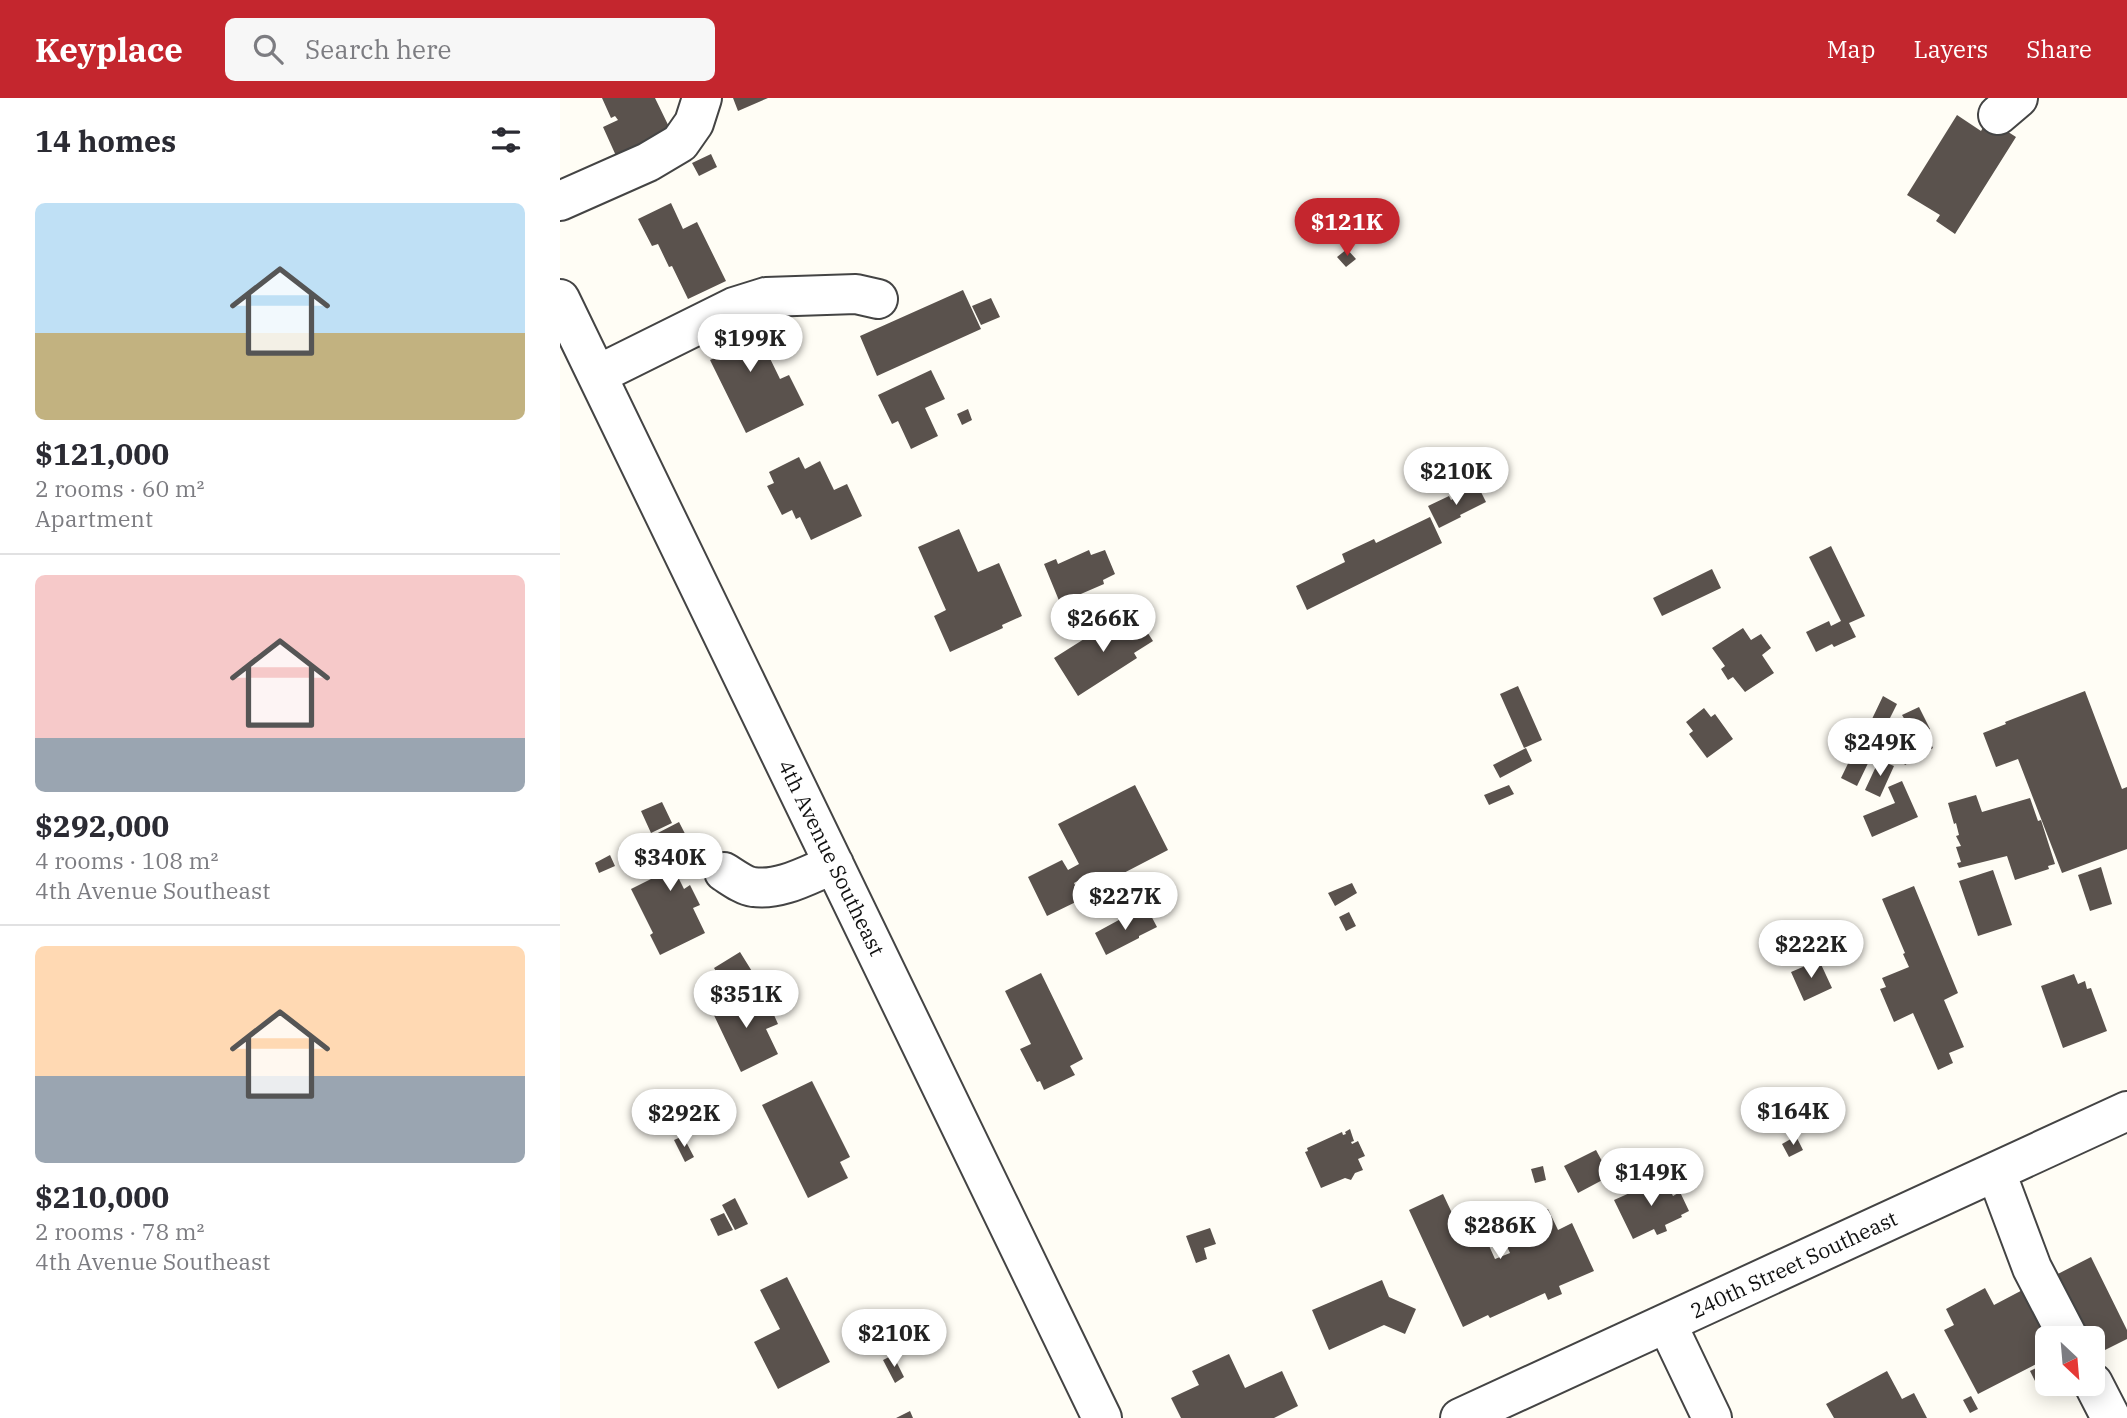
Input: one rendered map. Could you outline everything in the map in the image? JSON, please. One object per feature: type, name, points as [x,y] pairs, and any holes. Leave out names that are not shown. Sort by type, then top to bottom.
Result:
[{"type":"street","points":[[560,201],[648,162],[680,143],[694,123],[702,98]]},
{"type":"street","points":[[597,375],[734,307],[766,297],[856,294],[878,299]]},
{"type":"street","name":"4th Avenue Southeast","points":[[560,299],[1102,1418]]},
{"type":"street","points":[[723,872],[751,888],[771,887],[797,880],[834,864]]},
{"type":"street","name":"240th Street Southeast","points":[[1460,1418],[2127,1111]]},
{"type":"street","points":[[1996,1172],[2032,1268],[2062,1326]]},
{"type":"street","points":[[1667,1324],[1712,1418]]},
{"type":"street","points":[[2100,1396],[2111,1418]]},
{"type":"building","points":[[602,98],[655,98],[672,133],[617,158],[603,127],[618,120],[615,116],[611,118]]},
{"type":"building","points":[[733,98],[768,98],[738,111]]},
{"type":"building","points":[[1957,115],[1981,131],[1988,119],[2016,137],[1955,234],[1936,221],[1940,215],[1907,195]]},
{"type":"building","points":[[711,154],[717,167],[699,176],[692,163]]},
{"type":"building","points":[[671,203],[683,229],[697,222],[726,281],[688,299],[672,266],[669,267],[658,244],[652,246],[638,219]]},
{"type":"building","points":[[1347,249],[1356,259],[1346,267],[1337,257]]},
{"type":"building","points":[[963,290],[981,329],[877,376],[860,336]]},
{"type":"building","points":[[991,298],[1000,317],[981,325],[972,306]]},
{"type":"building","points":[[747,311],[780,379],[789,375],[804,405],[746,433],[710,360],[717,357],[704,332]]},
{"type":"building","points":[[775,322],[779,329],[764,337],[760,329]]},
{"type":"building","points":[[931,370],[945,399],[925,408],[938,436],[911,449],[898,421],[892,424],[878,395]]},
{"type":"building","points":[[968,409],[972,420],[962,425],[957,414]]},
{"type":"building","points":[[799,457],[805,469],[820,461],[834,490],[847,484],[862,516],[811,540],[800,517],[796,519],[792,510],[782,515],[767,486],[774,483],[769,472]]},
{"type":"building","points":[[1478,486],[1486,502],[1439,528],[1428,506],[1449,496],[1451,500]]},
{"type":"building","points":[[1430,517],[1442,543],[1307,610],[1296,586],[1345,562],[1342,554],[1374,539],[1376,543]]},
{"type":"building","points":[[959,529],[978,572],[999,563],[1022,616],[1002,625],[1003,628],[950,652],[934,616],[946,610],[918,547]]},
{"type":"building","points":[[1831,546],[1865,616],[1849,623],[1856,637],[1816,652],[1806,632],[1829,621],[1831,626],[1841,621],[1809,557]]},
{"type":"building","points":[[1089,550],[1091,555],[1105,550],[1115,574],[1103,580],[1104,584],[1060,603],[1044,564],[1056,559],[1058,564]]},
{"type":"building","points":[[1712,569],[1721,588],[1662,616],[1653,598]]},
{"type":"building","points":[[1135,613],[1153,641],[1134,653],[1137,658],[1078,696],[1054,658],[1111,622],[1114,627]]},
{"type":"building","points":[[1743,628],[1751,640],[1761,634],[1771,648],[1762,655],[1774,673],[1745,692],[1733,677],[1728,680],[1721,669],[1725,666],[1712,648]]},
{"type":"building","points":[[1518,686],[1542,740],[1524,748],[1500,694]]},
{"type":"building","points":[[2085,691],[2122,789],[2127,787],[2127,849],[2062,873],[2018,759],[1996,767],[1983,733]]},
{"type":"building","points":[[1883,696],[1897,704],[1882,734],[1897,741],[1893,752],[1877,745],[1875,749],[1861,742]]},
{"type":"building","points":[[1919,707],[1930,729],[1899,745],[1892,726],[1905,720],[1902,715]]},
{"type":"building","points":[[1704,708],[1711,717],[1715,714],[1733,739],[1707,758],[1689,734],[1693,731],[1686,722]]},
{"type":"building","points":[[1928,738],[1933,748],[1905,765],[1899,756]]},
{"type":"building","points":[[1856,747],[1872,755],[1857,786],[1841,778]]},
{"type":"building","points":[[1526,748],[1532,761],[1500,778],[1493,765]]},
{"type":"building","points":[[1879,760],[1894,766],[1880,797],[1865,790]]},
{"type":"building","points":[[1902,781],[1918,817],[1872,837],[1863,816],[1895,803],[1888,787]]},
{"type":"building","points":[[1135,785],[1168,850],[1091,890],[1085,877],[1074,883],[1082,899],[1047,916],[1028,877],[1062,860],[1068,870],[1079,864],[1058,824]]},
{"type":"building","points":[[1509,785],[1514,794],[1489,805],[1484,795]]},
{"type":"building","points":[[1976,795],[1982,812],[2030,798],[2038,821],[2041,820],[2055,864],[2048,866],[2049,869],[2015,880],[2007,856],[1959,868],[1957,863],[1961,862],[1956,847],[1961,846],[1948,803]]},
{"type":"building","points":[[662,802],[672,823],[651,833],[641,811]]},
{"type":"building","points":[[679,822],[699,861],[676,873],[684,889],[690,885],[700,905],[693,908],[705,933],[660,955],[650,935],[653,933],[631,889],[667,871],[650,837]]},
{"type":"building","points":[[610,855],[615,866],[599,873],[595,863]]},
{"type":"building","points":[[2101,867],[2112,904],[2090,911],[2078,875]]},
{"type":"building","points":[[1993,870],[2012,925],[1978,936],[1959,881]]},
{"type":"building","points":[[1352,883],[1357,893],[1335,906],[1328,893]]},
{"type":"building","points":[[1914,886],[1958,993],[1944,1000],[1964,1047],[1949,1053],[1953,1063],[1938,1070],[1913,1013],[1894,1022],[1880,989],[1886,987],[1882,978],[1909,967],[1882,899]]},
{"type":"building","points":[[1148,910],[1157,927],[1106,955],[1095,933],[1128,915],[1130,919]]},
{"type":"building","points":[[1349,912],[1356,926],[1346,931],[1339,917]]},
{"type":"building","points":[[740,952],[758,981],[731,997],[714,968]]},
{"type":"building","points":[[1819,960],[1832,988],[1804,1001],[1791,972]]},
{"type":"building","points":[[1041,973],[1083,1059],[1070,1066],[1075,1075],[1044,1090],[1020,1049],[1031,1044],[1005,991]]},
{"type":"building","points":[[2074,974],[2078,984],[2085,981],[2087,989],[2091,988],[2107,1031],[2063,1048],[2041,986]]},
{"type":"building","points":[[747,991],[758,1012],[770,1006],[778,1024],[766,1029],[778,1054],[741,1072],[711,1009]]},
{"type":"building","points":[[812,1081],[850,1157],[840,1162],[848,1178],[808,1198],[762,1105]]},
{"type":"building","points":[[1350,1129],[1354,1141],[1352,1144],[1358,1141],[1365,1156],[1358,1159],[1363,1170],[1355,1173],[1351,1180],[1345,1178],[1321,1188],[1305,1152],[1308,1151],[1307,1148],[1342,1132],[1343,1135],[1346,1134]]},
{"type":"building","points":[[683,1136],[694,1157],[685,1162],[674,1140]]},
{"type":"building","points":[[1796,1136],[1803,1150],[1789,1157],[1782,1144]]},
{"type":"building","points":[[1596,1150],[1610,1176],[1578,1193],[1564,1166]]},
{"type":"building","points":[[1612,1154],[1620,1169],[1612,1174],[1604,1158]]},
{"type":"building","points":[[1543,1166],[1546,1180],[1535,1183],[1531,1169]]},
{"type":"building","points":[[1658,1173],[1661,1179],[1664,1178],[1673,1196],[1680,1192],[1689,1211],[1665,1225],[1667,1231],[1657,1235],[1654,1229],[1633,1239],[1614,1200],[1652,1183],[1649,1177]]},
{"type":"building","points":[[1443,1194],[1468,1247],[1486,1239],[1495,1259],[1510,1253],[1500,1231],[1548,1209],[1558,1230],[1572,1223],[1594,1271],[1559,1286],[1562,1294],[1548,1300],[1545,1293],[1463,1327],[1409,1210]]},
{"type":"building","points":[[735,1198],[748,1224],[735,1230],[722,1205]]},
{"type":"building","points":[[724,1213],[733,1230],[718,1236],[710,1219]]},
{"type":"building","points":[[1210,1228],[1216,1244],[1204,1248],[1207,1259],[1196,1263],[1186,1236]]},
{"type":"building","points":[[2091,1257],[2127,1330],[2127,1339],[2105,1350],[2105,1326],[2072,1326],[2048,1279]]},
{"type":"building","points":[[787,1277],[830,1362],[778,1389],[754,1342],[780,1329],[760,1290]]},
{"type":"building","points":[[1382,1280],[1389,1297],[1416,1309],[1405,1334],[1384,1325],[1329,1350],[1312,1310]]},
{"type":"building","points":[[2032,1285],[2044,1326],[2035,1326],[2035,1365],[1978,1394],[1944,1330],[1954,1325],[1946,1309],[1985,1288],[1994,1305]]},
{"type":"building","points":[[1229,1354],[1245,1388],[1282,1371],[1298,1406],[1274,1418],[1181,1418],[1171,1398],[1199,1385],[1192,1371]]},
{"type":"building","points":[[893,1355],[904,1377],[895,1383],[883,1360]]},
{"type":"building","points":[[2035,1368],[2035,1381],[2030,1371]]},
{"type":"building","points":[[1887,1371],[1902,1399],[1914,1393],[1927,1418],[1834,1418],[1826,1404]]},
{"type":"building","points":[[1971,1396],[1978,1409],[1970,1413],[1963,1400]]},
{"type":"building","points":[[910,1411],[913,1418],[896,1418]]}]
